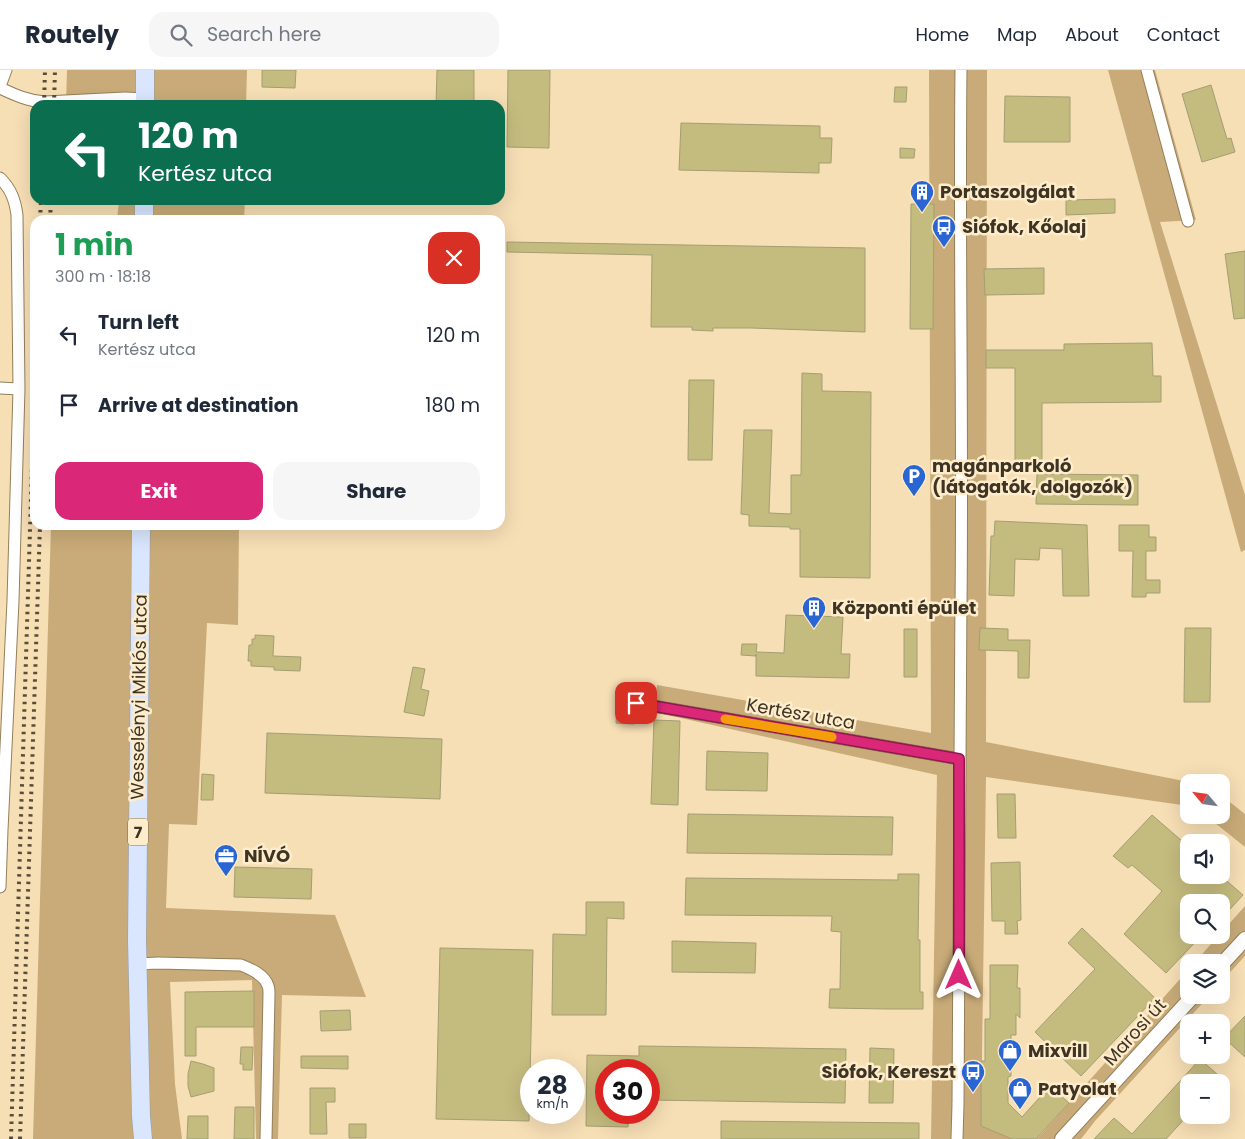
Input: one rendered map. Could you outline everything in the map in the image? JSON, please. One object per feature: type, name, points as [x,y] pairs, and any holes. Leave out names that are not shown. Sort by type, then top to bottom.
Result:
[{"type":"main road","points":[[145,70],[145,100]]},
{"type":"main road","name":"Wesselényi Miklós utca","points":[[141,530],[137,964],[140,1116],[143,1139]]},
{"type":"street","points":[[6,70],[0,87],[30,100]]},
{"type":"street","points":[[957,1139],[961,606],[961,70]]},
{"type":"street","points":[[1146,70],[1188,221]]},
{"type":"street","points":[[84,100],[124,98],[134,100]]},
{"type":"street","points":[[0,887],[1,830],[13,601],[18,389],[17,215],[12,194],[1,179]]},
{"type":"street","points":[[0,388],[18,389]]},
{"type":"street","points":[[0,600],[13,601]]},
{"type":"street","name":"Kertész utca","points":[[636,703],[959,759]]},
{"type":"street","points":[[1230,955],[1245,939]]},
{"type":"street","points":[[137,964],[241,965],[250,968],[265,979],[270,994],[266,1139]]},
{"type":"street","name":"Marosi út","points":[[1062,1139],[1186,1004]]},
{"type":"shaded area","points":[[67,70],[247,70],[246,100],[66,100]]},
{"type":"shaded area","points":[[929,70],[987,70],[986,742],[1180,780],[1180,805],[986,777],[981,1126],[1013,1139],[931,1139],[937,775],[654,712],[657,685],[931,733]]},
{"type":"shaded area","points":[[1108,70],[1155,70],[1196,220],[1160,222],[1245,495],[1245,550],[1241,552]]},
{"type":"shaded area","points":[[118,205],[245,205],[244,215],[118,215]]},
{"type":"shaded area","points":[[51,530],[239,530],[238,625],[207,623],[197,825],[169,824],[166,908],[335,915],[366,997],[282,995],[278,1139],[256,1139],[252,980],[170,982],[175,1084],[182,1139],[33,1139]]},
{"type":"shaded area","points":[[1230,802],[1245,814],[1245,847],[1216,824],[1230,824]]},
{"type":"shaded area","points":[[1245,906],[1245,956],[1230,972],[1230,954],[1202,954],[1211,944],[1230,944],[1230,923]]},
{"type":"shaded area","points":[[1180,979],[1180,1004],[1202,1004],[1193,1014],[1180,1014],[1180,1028],[1095,1121],[1081,1139],[1037,1139]]},
{"type":"building","points":[[262,70],[296,70],[295,88],[262,87]]},
{"type":"building","points":[[437,70],[474,70],[474,100],[436,100]]},
{"type":"building","points":[[508,70],[550,70],[549,148],[507,147]]},
{"type":"building","points":[[1211,85],[1227,139],[1231,138],[1235,152],[1202,162],[1182,94]]},
{"type":"building","points":[[895,87],[907,87],[906,102],[894,102]]},
{"type":"building","points":[[1005,96],[1070,97],[1070,142],[1004,142]]},
{"type":"building","points":[[681,123],[820,126],[820,138],[832,138],[831,163],[819,163],[819,173],[679,170]]},
{"type":"building","points":[[900,148],[915,149],[914,158],[900,158]]},
{"type":"building","points":[[1115,199],[1115,213],[1066,215],[1066,200]]},
{"type":"building","points":[[911,204],[934,204],[933,329],[910,329]]},
{"type":"building","points":[[507,242],[865,248],[865,332],[751,328],[713,328],[713,331],[692,330],[692,327],[651,327],[652,255],[507,252]]},
{"type":"building","points":[[1245,251],[1245,318],[1234,319],[1225,254]]},
{"type":"building","points":[[1044,268],[1044,294],[985,295],[984,269]]},
{"type":"building","points":[[1152,343],[1153,376],[1161,376],[1161,402],[1042,403],[1042,462],[1015,462],[1015,368],[986,368],[986,350],[1064,350],[1064,344]]},
{"type":"building","points":[[802,373],[822,374],[822,391],[871,392],[870,578],[800,577],[800,529],[749,526],[749,515],[741,514],[744,430],[772,430],[769,513],[791,514],[791,475],[801,475]]},
{"type":"building","points":[[689,380],[714,380],[712,460],[688,460]]},
{"type":"building","points":[[1037,474],[1138,475],[1138,505],[1036,504]]},
{"type":"building","points":[[995,521],[1087,525],[1089,596],[1063,596],[1062,549],[1040,548],[1039,560],[1015,559],[1014,596],[989,595],[991,536],[994,536]]},
{"type":"building","points":[[1119,525],[1149,525],[1149,537],[1156,537],[1156,551],[1146,551],[1146,580],[1160,580],[1160,593],[1146,593],[1146,597],[1132,597],[1133,551],[1119,551]]},
{"type":"building","points":[[786,615],[843,617],[841,654],[850,654],[849,678],[756,676],[756,656],[741,655],[742,644],[757,644],[756,652],[784,653]]},
{"type":"building","points":[[980,628],[1008,629],[1008,640],[1030,640],[1029,678],[1018,678],[1018,651],[979,650]]},
{"type":"building","points":[[1185,628],[1211,628],[1210,702],[1184,702]]},
{"type":"building","points":[[904,629],[917,629],[917,677],[904,677]]},
{"type":"building","points":[[255,635],[274,636],[273,656],[301,657],[300,671],[274,670],[274,667],[251,666],[251,661],[248,661],[249,645],[252,645],[252,639],[255,639]]},
{"type":"building","points":[[413,667],[425,669],[421,689],[429,691],[424,716],[404,712]]},
{"type":"building","points":[[617,710],[635,710],[634,724],[616,723]]},
{"type":"building","points":[[654,720],[680,721],[678,805],[651,804]]},
{"type":"building","points":[[267,733],[442,739],[440,799],[265,793]]},
{"type":"building","points":[[707,751],[768,753],[767,791],[706,790]]},
{"type":"building","points":[[202,774],[214,775],[213,800],[201,800]]},
{"type":"building","points":[[997,794],[1015,794],[1016,838],[998,838]]},
{"type":"building","points":[[688,814],[893,817],[892,855],[687,853]]},
{"type":"building","points":[[1152,815],[1180,839],[1180,884],[1230,884],[1243,895],[1230,909],[1230,894],[1180,894],[1180,944],[1193,944],[1184,954],[1180,954],[1180,958],[1166,973],[1124,934],[1162,891],[1132,865],[1128,868],[1113,856]]},
{"type":"building","points":[[1020,862],[1021,920],[1017,921],[1018,934],[1005,934],[1005,921],[992,921],[991,863]]},
{"type":"building","points":[[235,867],[312,869],[311,899],[234,897]]},
{"type":"building","points":[[898,874],[919,874],[918,940],[920,940],[920,992],[923,992],[923,1009],[829,1008],[830,989],[840,989],[841,932],[831,931],[832,916],[685,915],[686,878],[898,880]]},
{"type":"building","points":[[586,902],[624,902],[624,919],[607,918],[606,1015],[552,1015],[553,934],[586,935]]},
{"type":"building","points":[[1082,928],[1155,998],[1081,1076],[1035,1032],[1095,969],[1068,943]]},
{"type":"building","points":[[672,941],[756,943],[755,973],[672,972]]},
{"type":"building","points":[[440,948],[533,950],[530,1059],[520,1059],[520,1121],[436,1119]]},
{"type":"building","points":[[990,965],[1018,965],[1017,988],[1020,988],[1020,1018],[1016,1014],[1016,1035],[1011,1035],[1011,1076],[1008,1077],[1008,1103],[1022,1117],[1050,1086],[1069,1103],[1036,1139],[1012,1139],[981,1126],[981,1061],[985,1061],[985,1019],[990,1019]]},
{"type":"building","points":[[254,991],[254,1027],[196,1027],[196,1056],[185,1056],[185,992]]},
{"type":"building","points":[[350,1010],[351,1030],[321,1031],[320,1011]]},
{"type":"building","points":[[1245,1016],[1245,1057],[1230,1043],[1230,1032]]},
{"type":"building","points":[[639,1046],[846,1049],[845,1103],[660,1100],[660,1059],[595,1059],[595,1124],[628,1124],[628,1127],[586,1126],[587,1055],[639,1056]]},
{"type":"building","points":[[241,1047],[253,1047],[252,1070],[243,1070],[243,1064],[240,1064]]},
{"type":"building","points":[[870,1048],[894,1049],[893,1103],[869,1103]]},
{"type":"building","points":[[301,1056],[348,1056],[348,1069],[301,1068]]},
{"type":"building","points":[[191,1061],[214,1068],[214,1091],[191,1097],[188,1086],[188,1074]]},
{"type":"building","points":[[1195,1064],[1206,1064],[1217,1074],[1186,1074]]},
{"type":"building","points":[[1180,1081],[1180,1124],[1166,1139],[1094,1139],[1114,1118],[1132,1134]]},
{"type":"building","points":[[310,1088],[335,1088],[335,1102],[326,1102],[327,1134],[310,1134]]},
{"type":"building","points":[[235,1107],[254,1107],[254,1139],[234,1139]]},
{"type":"building","points":[[188,1116],[208,1116],[208,1139],[187,1139]]},
{"type":"building","points":[[721,1121],[919,1123],[919,1139],[721,1139]]},
{"type":"building","points":[[349,1124],[366,1124],[366,1138],[349,1138]]},
{"type":"railway","points":[[44,100],[45,70]]},
{"type":"railway","points":[[54,100],[55,70]]},
{"type":"railway","points":[[40,215],[41,205]]},
{"type":"railway","points":[[50,215],[51,205]]},
{"type":"railway","points":[[11,1139],[30,529]]},
{"type":"railway","points":[[20,1139],[40,530]]},
{"type":"slow traffic","points":[[725,719],[832,737]]},
{"type":"place","name":"Portaszolgálat","points":[[922,213]]},
{"type":"place","name":"Siófok, Kőolaj","points":[[944,248]]},
{"type":"place","name":"magánparkoló (látogatók, dolgozók)","points":[[914,497]]},
{"type":"place","name":"Központi épület","points":[[814,629]]},
{"type":"place","name":"NÍVÓ","points":[[226,877]]},
{"type":"place","name":"Mixvill","points":[[1010,1072]]},
{"type":"place","name":"Siófok, Kereszt","points":[[973,1093]]},
{"type":"place","name":"Patyolat","points":[[1020,1110]]},
{"type":"route","points":[[636,703],[959,759],[959,975]]}]
